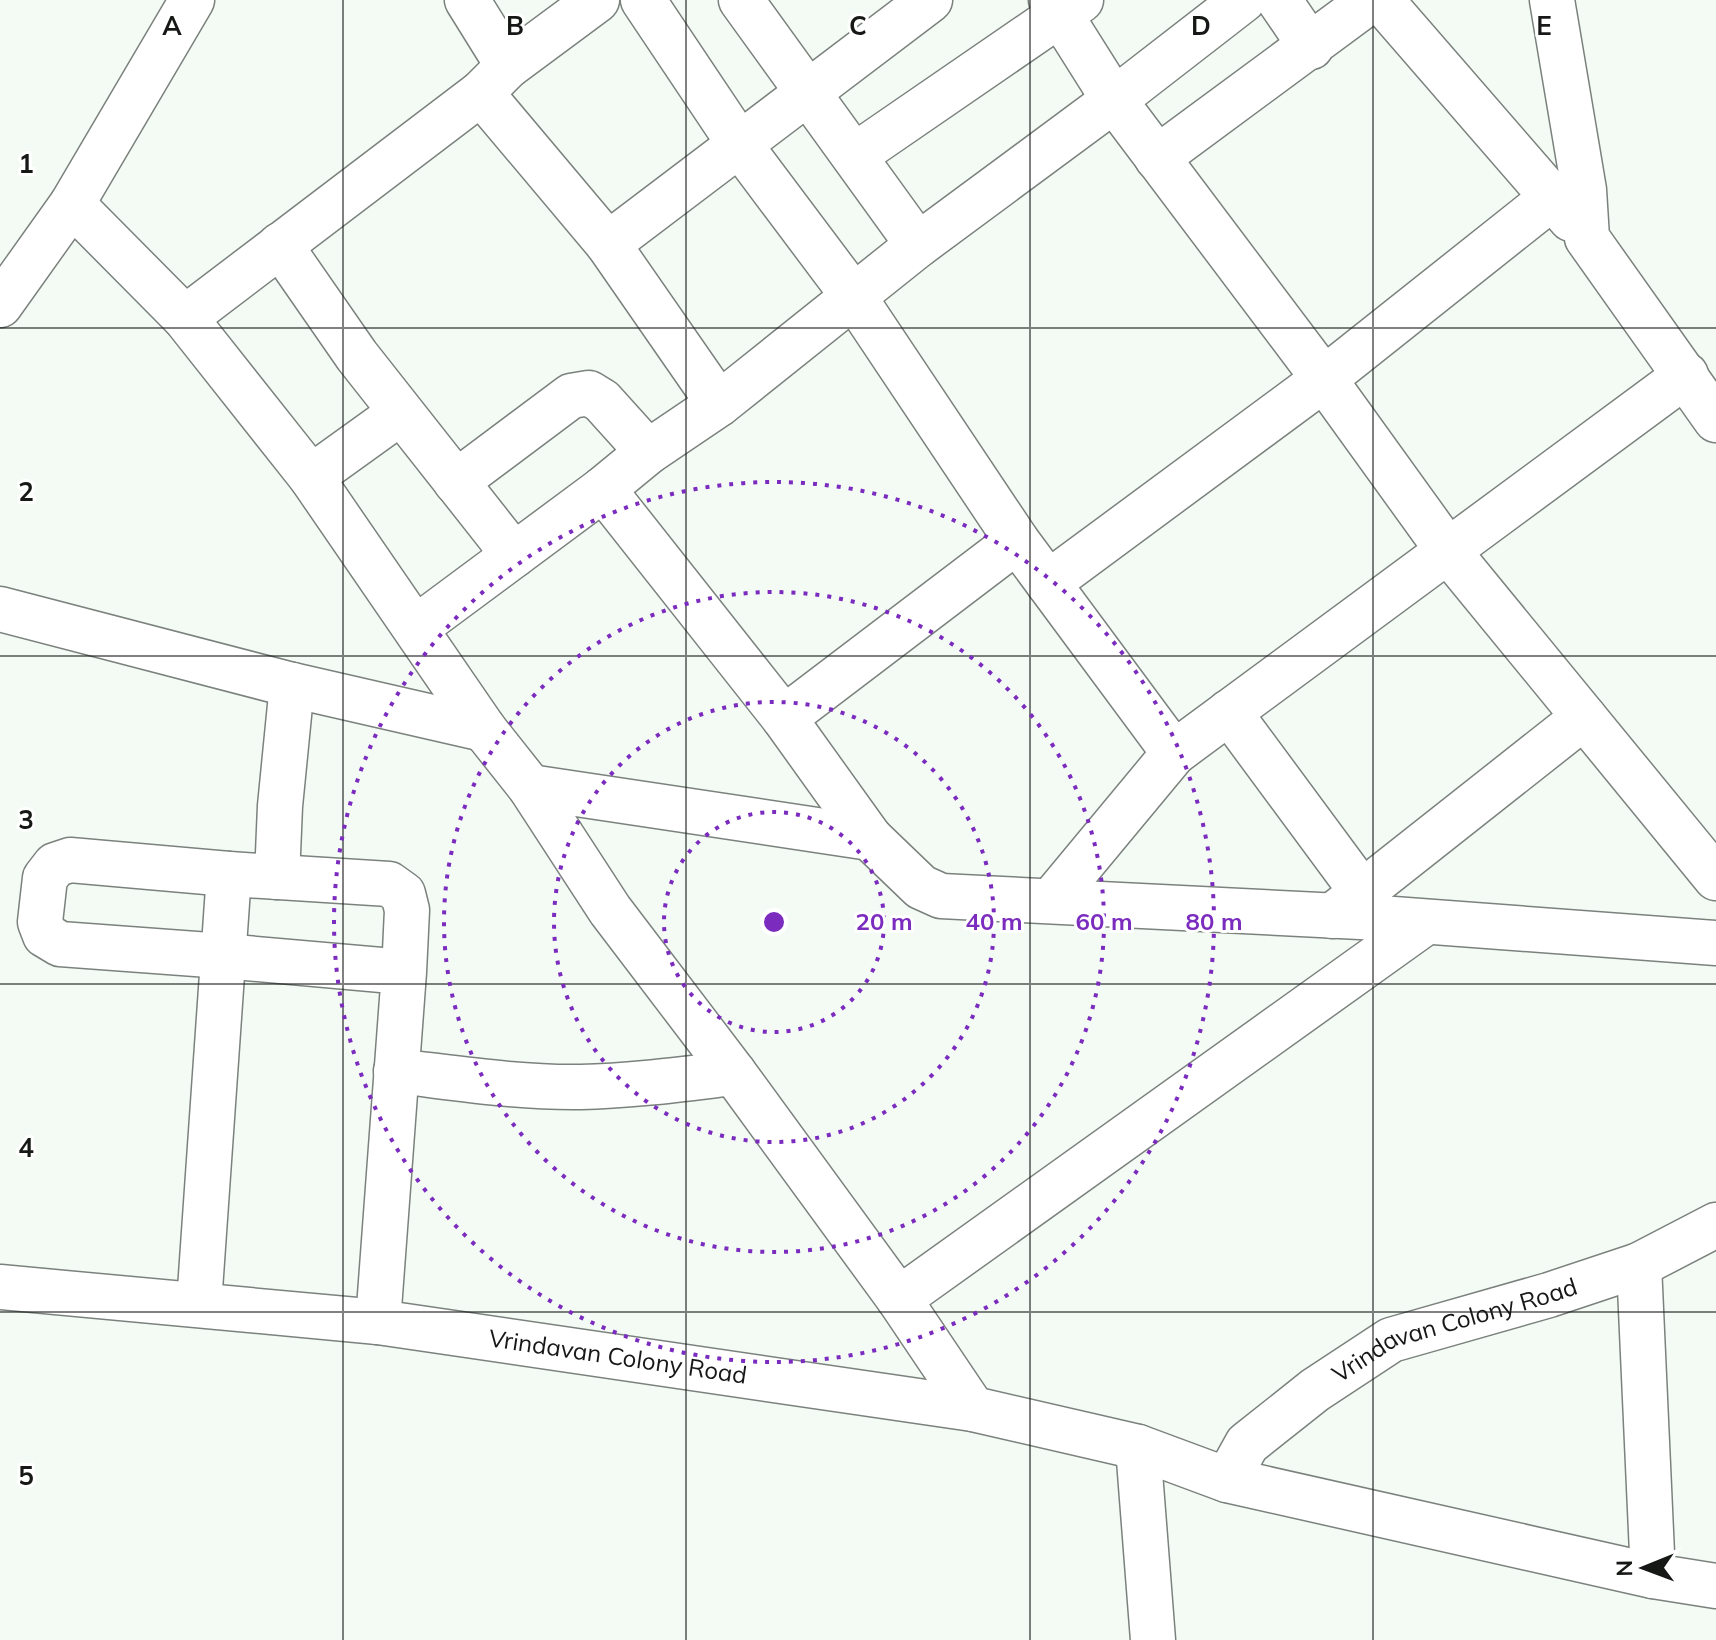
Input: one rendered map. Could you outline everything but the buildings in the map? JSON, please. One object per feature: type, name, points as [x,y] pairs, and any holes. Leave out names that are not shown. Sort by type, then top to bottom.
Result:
[{"type":"street","points":[[0,305],[72,204],[192,0]]},
{"type":"street","points":[[467,0],[495,79],[719,404]]},
{"type":"street","points":[[643,0],[740,145],[854,297],[1017,541],[1174,753]]},
{"type":"street","points":[[608,244],[930,0]]},
{"type":"street","points":[[417,627],[648,452],[719,404],[918,245],[1243,0]]},
{"type":"street","points":[[1279,0],[1311,47]]},
{"type":"street","points":[[1157,158],[1371,0]]},
{"type":"street","points":[[1381,0],[1587,238],[1716,420]]},
{"type":"street","points":[[1552,0],[1584,190],[1587,238]]},
{"type":"street","points":[[185,318],[495,79],[582,5]]},
{"type":"street","points":[[854,156],[1065,5],[1114,100],[1324,379],[1448,551],[1716,878]]},
{"type":"street","points":[[760,7],[807,92],[918,245]]},
{"type":"street","points":[[1048,583],[1324,379],[1553,197]]},
{"type":"street","points":[[72,204],[185,318],[311,477],[417,627],[484,729],[530,787],[610,910],[899,1299],[973,1409]]},
{"type":"street","points":[[280,245],[400,413],[514,555]]},
{"type":"street","points":[[1052,900],[1174,753],[1686,375]]},
{"type":"street","points":[[456,482],[571,396],[589,393],[602,401],[648,452]]},
{"type":"street","points":[[311,477],[400,413]]},
{"type":"street","points":[[603,489],[784,718],[870,838],[921,887],[941,896],[1347,904],[1426,922],[1716,943]]},
{"type":"street","points":[[784,718],[1017,541]]},
{"type":"street","points":[[0,609],[292,685],[484,729]]},
{"type":"street","points":[[277,877],[280,806],[292,685]]},
{"type":"street","points":[[1229,712],[1347,904]]},
{"type":"street","points":[[1347,904],[1584,717]]},
{"type":"street","points":[[530,787],[870,838]]},
{"type":"street","points":[[378,1322],[404,972],[407,910],[403,894],[389,884],[70,860],[55,865],[45,878],[40,922],[45,935],[60,944],[404,972]]},
{"type":"street","points":[[199,1304],[229,874]]},
{"type":"street","points":[[899,1299],[1426,922]]},
{"type":"street","points":[[396,1071],[517,1085],[580,1087],[734,1073]]},
{"type":"street","name":"Vrindavan Colony Road","points":[[1227,1480],[1247,1444],[1315,1390],[1391,1340],[1549,1295],[1639,1265],[1716,1225]]},
{"type":"street","points":[[1639,1265],[1653,1576]]},
{"type":"street","name":"Vrindavan Colony Road","points":[[0,1287],[378,1322],[973,1409],[1138,1447],[1227,1480],[1653,1576],[1716,1586]]},
{"type":"street","points":[[1138,1447],[1153,1640]]}]
